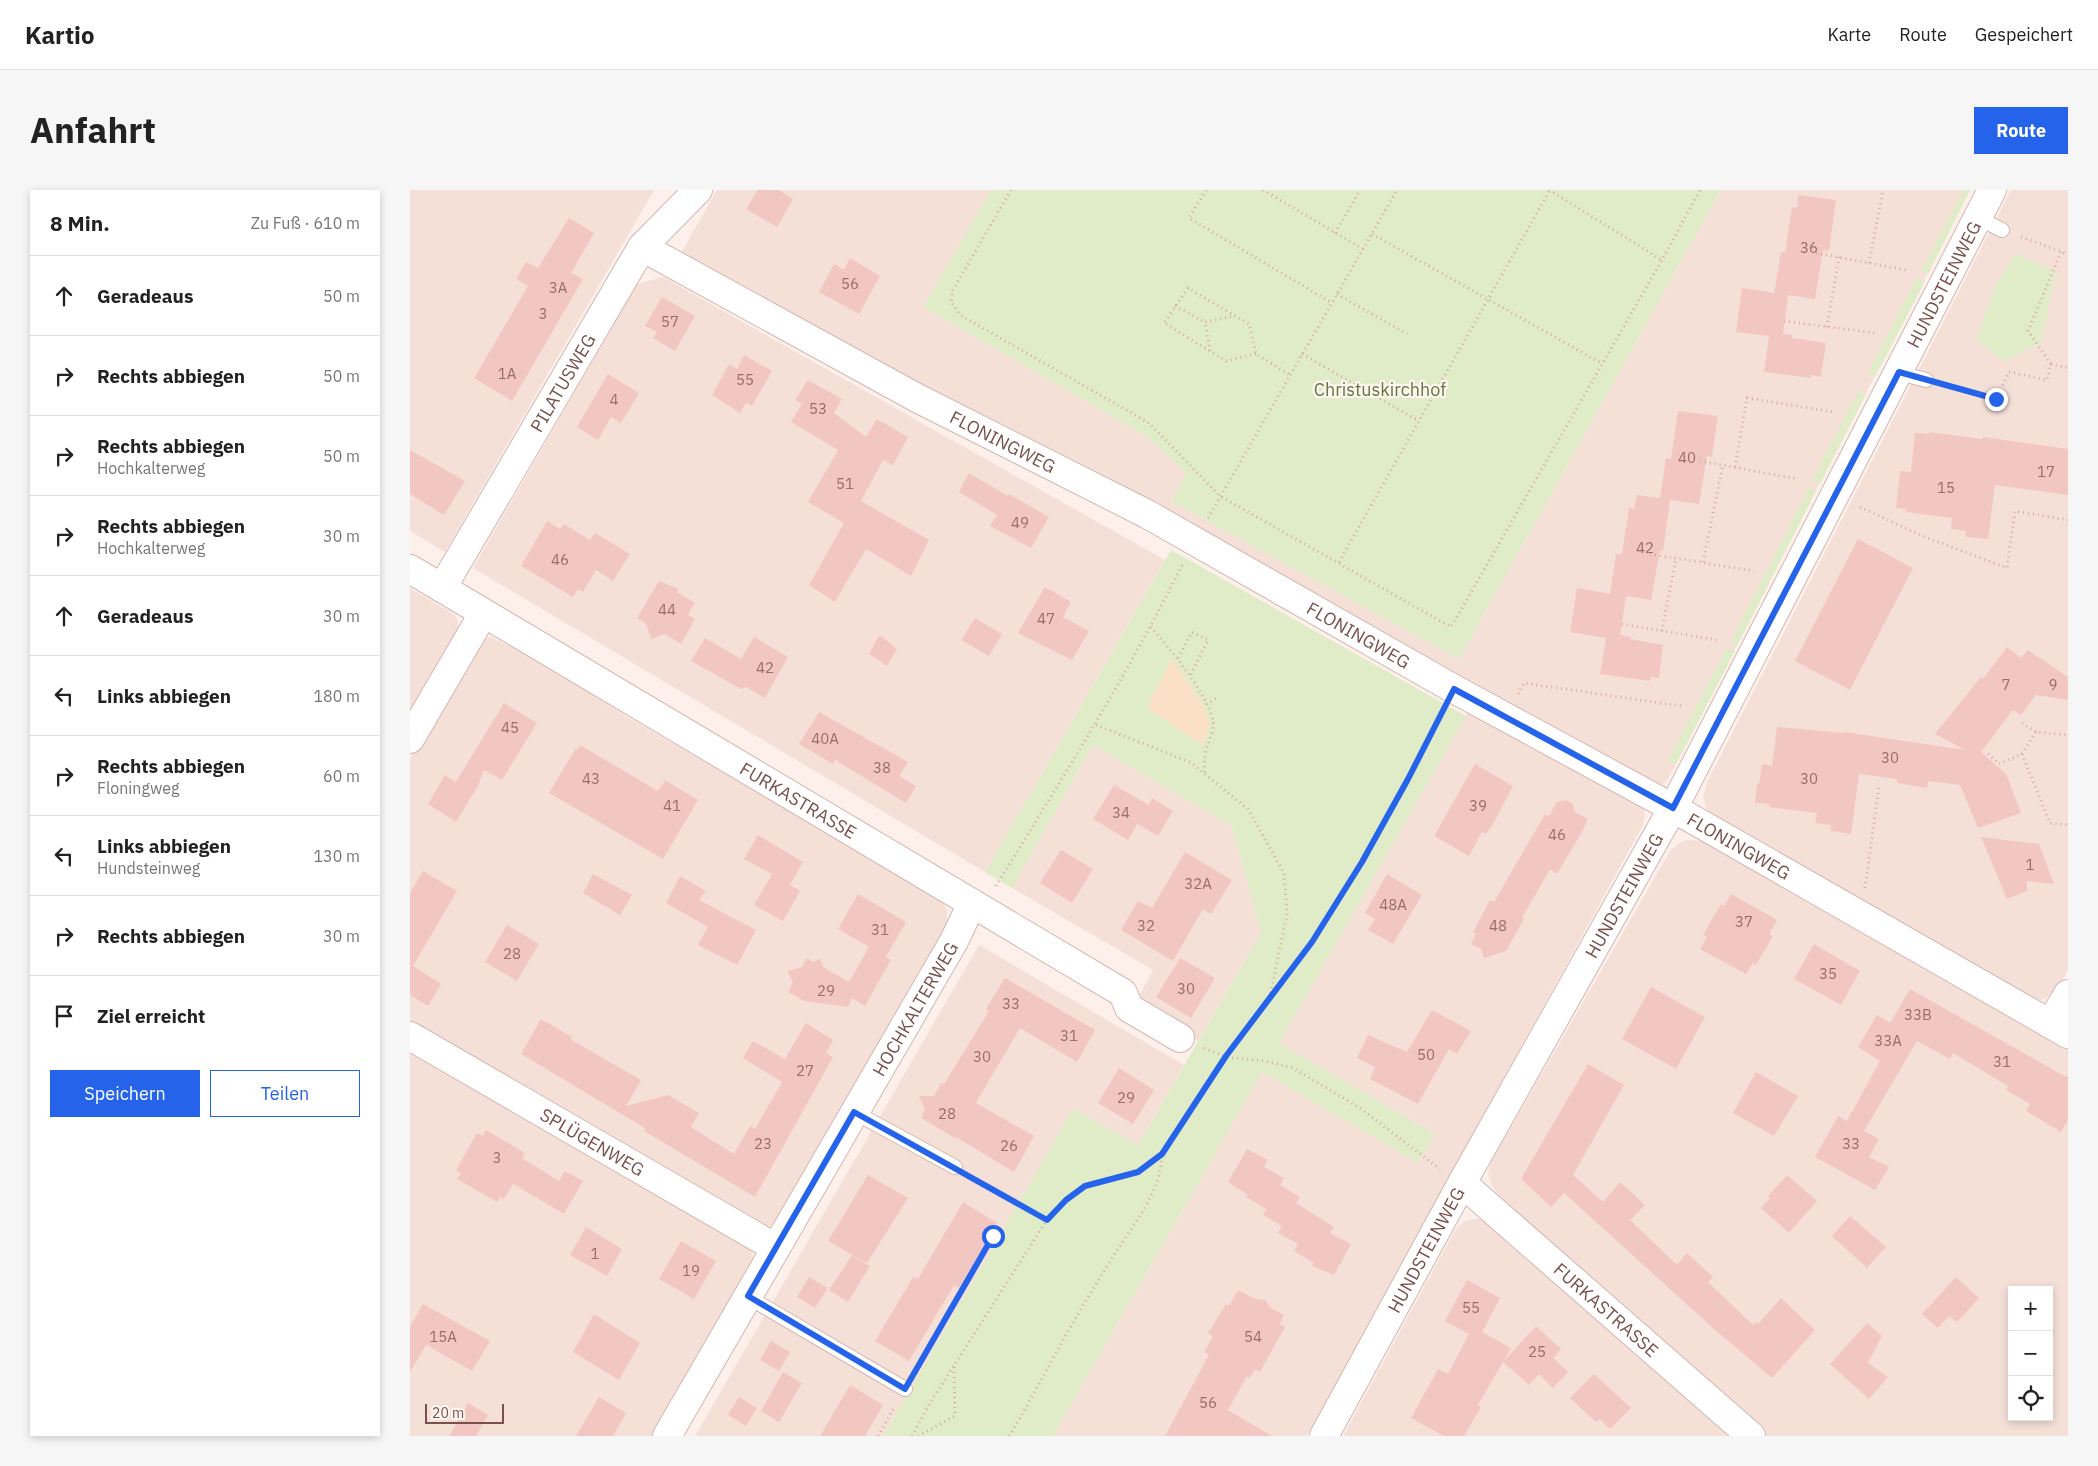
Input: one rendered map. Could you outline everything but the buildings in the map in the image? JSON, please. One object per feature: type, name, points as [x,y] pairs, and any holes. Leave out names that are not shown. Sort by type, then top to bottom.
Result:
[{"type":"street","name":"PILATUSWEG","points":[[442,588],[642,247],[698,190]]},
{"type":"street","name":"HUNDSTEINWEG","points":[[1324,1436],[1462,1183],[1673,808],[1899,372],[1990,224],[1992,190]]},
{"type":"street","name":"FLONINGWEG","points":[[642,247],[910,394],[1147,514],[1454,689],[1673,808],[2059,1029]]},
{"type":"street","name":"FURKASTRASSE","points":[[410,569],[1123,993],[1129,1008],[1180,1038]]},
{"type":"street","points":[[410,739],[483,614]]},
{"type":"street","name":"HOCHKALTERWEG","points":[[666,1436],[954,941],[972,903]]},
{"type":"street","points":[[2059,1029],[2068,994]]},
{"type":"street","name":"SPLÜGENWEG","points":[[410,1036],[776,1248]]},
{"type":"street","name":"FURKASTRASSE","points":[[1462,1183],[1751,1436]]},
{"type":"lane","points":[[1899,372],[1926,380]]},
{"type":"lane","points":[[854,1112],[955,1167]]},
{"type":"lane","points":[[748,1296],[905,1389]]},
{"type":"path","points":[[1011,190],[953,290],[952,302],[960,315],[1149,423],[1220,496],[1451,627],[1601,363],[1662,260],[1700,190]]},
{"type":"path","points":[[1206,190],[1189,218],[1332,303]]},
{"type":"path","points":[[1263,190],[1363,249]]},
{"type":"path","points":[[1335,233],[1360,190]]},
{"type":"path","points":[[1207,520],[1397,190]]},
{"type":"path","points":[[1339,562],[1549,190],[1662,260]]},
{"type":"path","points":[[1869,263],[1883,190]]},
{"type":"path","points":[[1990,224],[2068,254]]},
{"type":"path","points":[[1372,234],[1601,363]]},
{"type":"path","points":[[2061,252],[2028,331],[2051,364],[2068,368]]},
{"type":"path","points":[[1816,253],[1906,270]]},
{"type":"path","points":[[1827,327],[1840,257]]},
{"type":"path","points":[[1256,354],[1249,324],[1188,288],[1164,323],[1226,361],[1256,354],[1290,375]]},
{"type":"path","points":[[1337,294],[1406,334]]},
{"type":"path","points":[[1175,306],[1205,322],[1235,316]]},
{"type":"path","points":[[1784,321],[1875,333]]},
{"type":"path","points":[[1205,322],[1210,352]]},
{"type":"path","points":[[1302,354],[1419,421]]},
{"type":"path","points":[[1926,380],[1996,399],[2010,372],[2047,380],[2051,364]]},
{"type":"path","points":[[1735,467],[1747,398],[1834,412]]},
{"type":"path","points":[[1700,460],[1798,479]]},
{"type":"path","points":[[1703,562],[1723,465]]},
{"type":"path","points":[[1860,507],[1925,537],[2007,568],[2015,511],[2068,520]]},
{"type":"path","points":[[1650,554],[1754,571]]},
{"type":"path","points":[[1662,631],[1676,558]]},
{"type":"path","points":[[972,903],[990,896],[1096,725],[1151,627],[1184,561]]},
{"type":"path","points":[[1622,624],[1717,640]]},
{"type":"path","points":[[1151,627],[1178,658],[1190,676],[1214,722],[1204,758],[1205,774]]},
{"type":"path","points":[[1178,658],[1192,632],[1208,640],[1190,676]]},
{"type":"path","points":[[1524,683],[1681,706]]},
{"type":"path","points":[[912,1436],[930,1403],[1047,1220],[1066,1200],[1085,1186],[1138,1172],[1162,1154],[1226,1056],[1312,942],[1362,862],[1408,779],[1454,689]]},
{"type":"path","points":[[1206,704],[1219,697]]},
{"type":"path","points":[[2022,723],[2036,732],[2068,735]]},
{"type":"path","points":[[1096,725],[1190,762],[1248,809],[1284,873],[1287,914],[1269,997]]},
{"type":"path","points":[[1988,754],[1999,764],[2022,754],[2036,732]]},
{"type":"path","points":[[2022,754],[2050,823],[2068,825]]},
{"type":"path","points":[[1865,889],[1879,786]]},
{"type":"path","points":[[1226,1056],[1266,1061],[1293,1068],[1360,1108],[1431,1164],[1462,1183]]},
{"type":"path","points":[[1008,1436],[1024,1412],[1068,1330],[1150,1200],[1162,1165],[1162,1154]]},
{"type":"path","points":[[955,1167],[1047,1220]]},
{"type":"path","points":[[878,1436],[993,1236]]},
{"type":"path","points":[[918,1436],[954,1416],[954,1365]]},
{"type":"shaded area","points":[[410,190],[654,190],[445,552],[410,531]]},
{"type":"shaded area","points":[[717,190],[991,190],[923,307],[1146,436],[1187,473],[1171,501],[1459,659],[1721,190],[1970,190],[1668,779],[1663,784],[1653,784],[1212,536],[963,412],[682,254]]},
{"type":"shaded area","points":[[2011,190],[2068,190],[2068,970],[2054,994],[2041,1000],[2033,999],[1708,814],[1703,797],[1707,782]]},
{"type":"shaded area","points":[[663,277],[1165,560],[985,872],[473,568],[637,284]]},
{"type":"shaded area","points":[[410,588],[455,615],[458,622],[458,634],[410,717]]},
{"type":"shaded area","points":[[491,636],[504,644],[519,649],[634,721],[940,898],[947,910],[947,927],[777,1224],[761,1227],[410,1025],[410,759],[477,643]]},
{"type":"shaded area","points":[[1470,709],[1644,807],[1645,817],[1642,827],[1307,1436],[1053,1436],[1262,1072],[1418,1162],[1434,1133],[1278,1043]]},
{"type":"shaded area","points":[[1093,745],[1232,826],[1261,933],[1198,1041],[1135,1004],[1153,970],[1012,888]]},
{"type":"shaded area","points":[[1687,840],[1704,841],[2068,1046],[2068,1436],[1766,1436],[1499,1195],[1492,1186],[1488,1174],[1491,1162],[1670,851],[1679,843]]},
{"type":"shaded area","points":[[979,945],[1184,1065],[1138,1145],[1073,1109],[883,1436],[695,1436]]},
{"type":"shaded area","points":[[410,1047],[750,1245],[754,1260],[653,1436],[410,1436]]},
{"type":"shaded area","points":[[1483,1218],[1733,1436],[1343,1436],[1454,1232],[1458,1226],[1468,1220]]},
{"type":"green space","name":"Christuskirchhof","points":[[991,190],[1721,190],[1459,659],[1171,501],[1187,473],[1146,436],[923,307]]},
{"type":"green space","points":[[1963,190],[1970,190],[1928,274],[1921,272]]},
{"type":"green space","points":[[2015,253],[2056,272],[2041,343],[2004,361],[1976,340],[1995,287]]},
{"type":"green space","points":[[1917,277],[1925,281],[1875,377],[1868,373]]},
{"type":"green space","points":[[1859,390],[1865,396],[1820,484],[1812,480]]},
{"type":"green space","points":[[1809,487],[1816,491],[1737,646],[1730,643]]},
{"type":"green space","points":[[1171,550],[1466,716],[1279,1043],[1435,1134],[1418,1163],[1262,1072],[1053,1436],[883,1436],[1073,1109],[1138,1145],[1261,933],[1232,826],[1093,745],[1012,888],[985,872]]},
{"type":"green space","points":[[1727,648],[1735,651],[1676,764],[1668,760]]},
{"type":"sand","points":[[1172,659],[1202,703],[1210,724],[1202,745],[1149,709],[1150,700]]},
{"type":"route","points":[[993,1236],[905,1389],[748,1296],[854,1112],[1047,1220],[1066,1200],[1085,1186],[1138,1172],[1162,1154],[1226,1056],[1312,942],[1362,862],[1408,779],[1454,689],[1673,808],[1899,372],[1996,399]]}]
